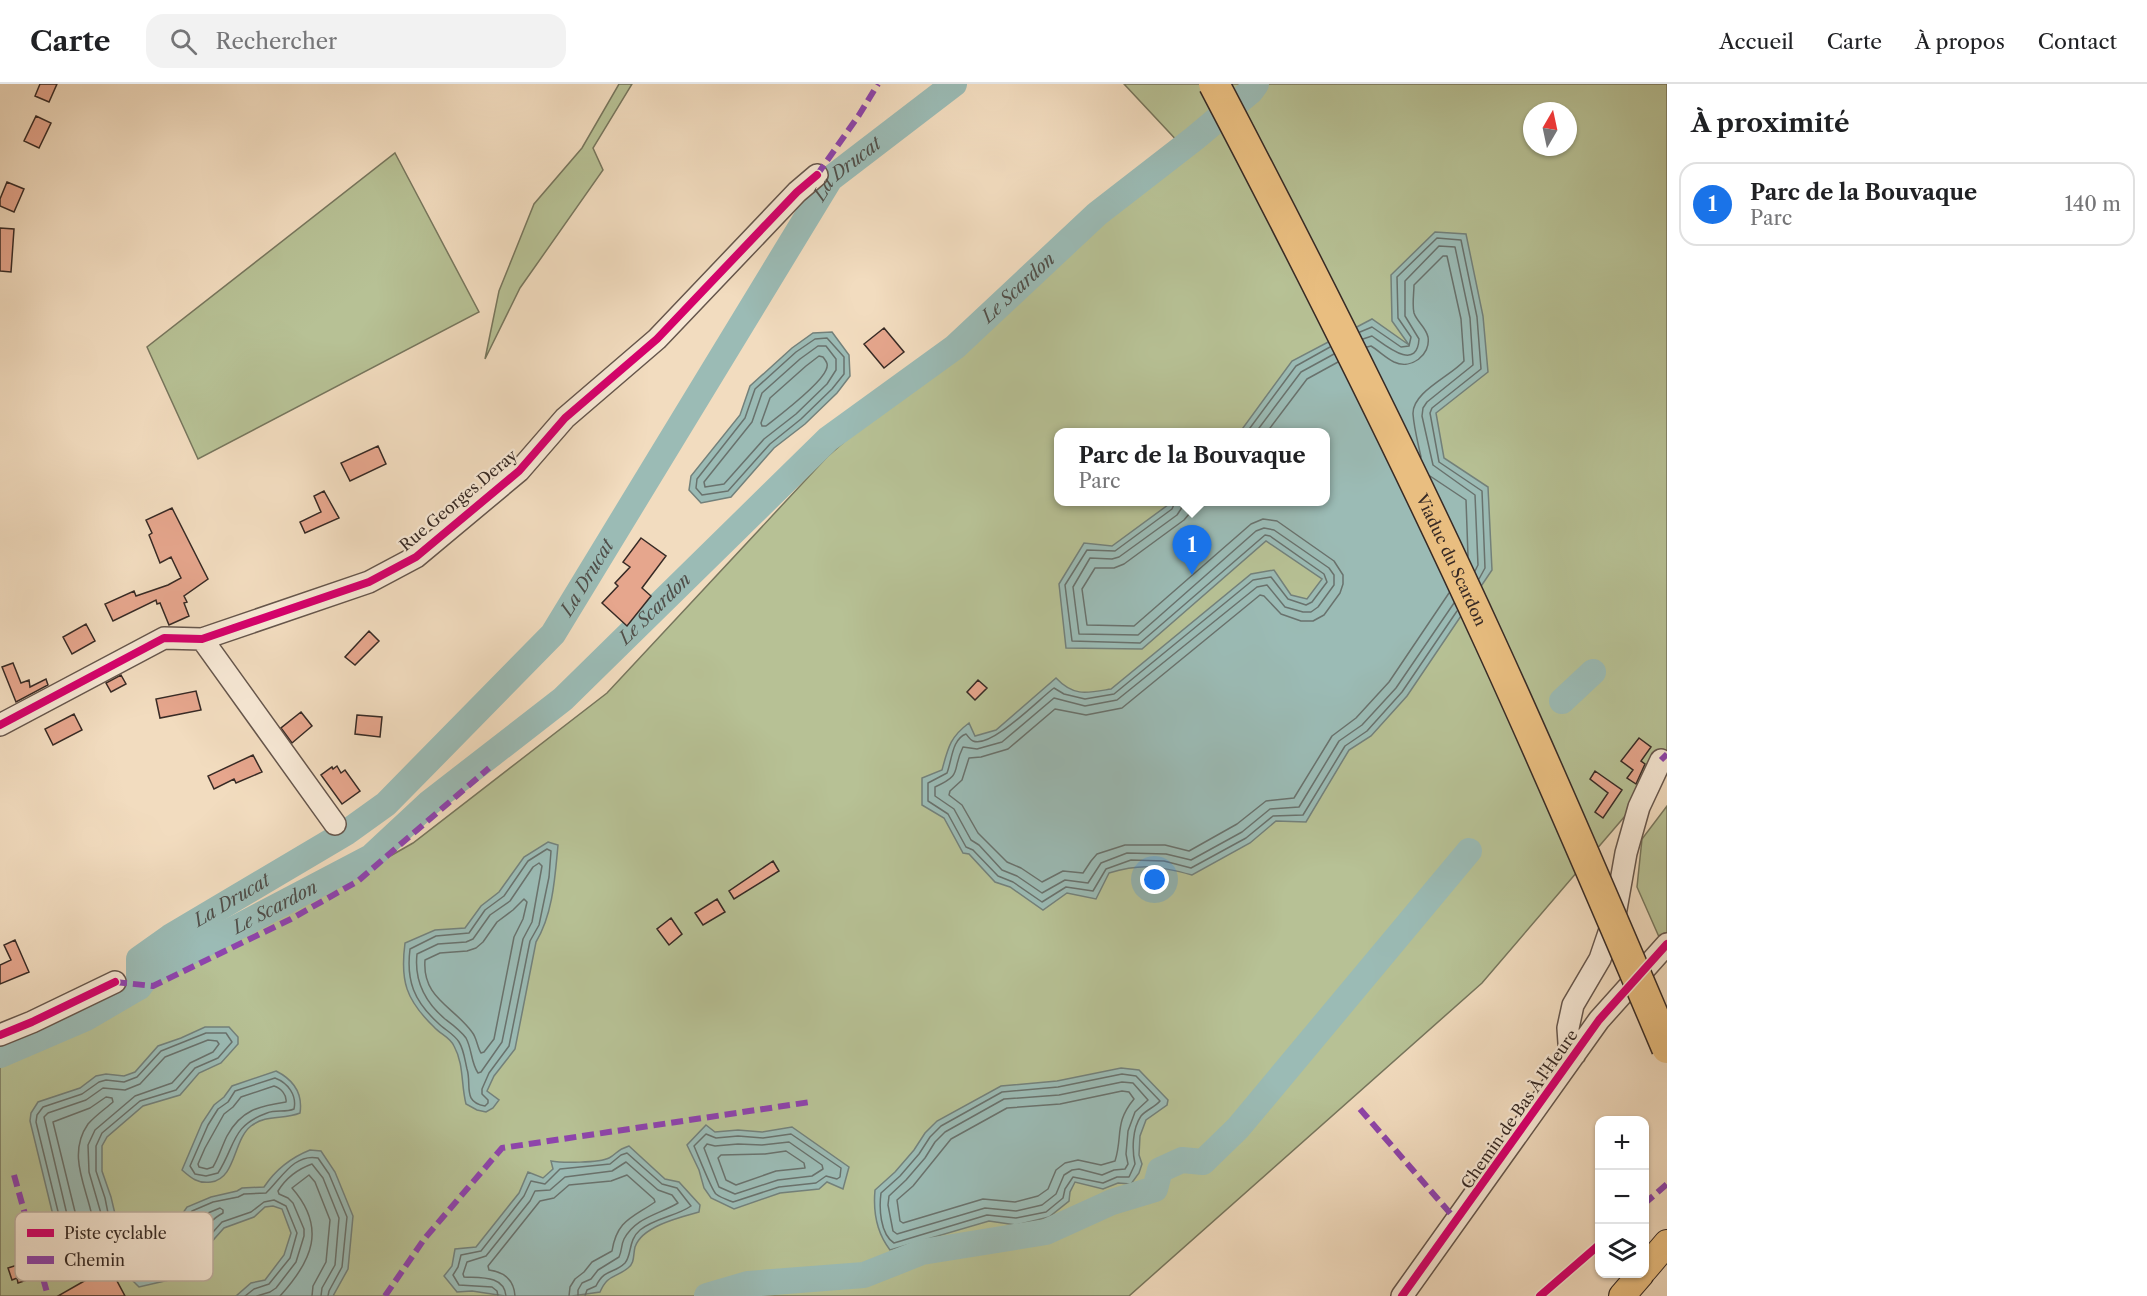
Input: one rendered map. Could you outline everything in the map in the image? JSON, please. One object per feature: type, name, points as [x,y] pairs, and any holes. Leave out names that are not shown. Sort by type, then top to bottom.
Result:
[{"type":"highway","name":"Viaduc du Scardon","points":[[1214,84],[1270,191],[1407,467],[1474,608],[1567,815],[1667,1048]]},
{"type":"highway","name":"Viaduc du Scardon","points":[[1234,84],[1359,329],[1499,621],[1667,1001]]},
{"type":"main road","points":[[1649,1264],[1667,1244]]},
{"type":"main road","points":[[1622,1296],[1638,1278]]},
{"type":"street","name":"Rue Georges Deray","points":[[0,725],[164,638],[202,639],[369,582],[416,557],[519,471],[565,418],[657,339],[796,192],[816,175]]},
{"type":"street","points":[[202,639],[335,824]]},
{"type":"street","points":[[1575,1054],[1569,1043],[1568,1028],[1573,1005],[1600,960],[1615,915],[1626,853],[1639,807],[1661,760]]},
{"type":"street","name":"Chemin de Bas À l'Heure","points":[[1402,1296],[1599,1020],[1667,944]]},
{"type":"street","points":[[0,1035],[115,982]]},
{"type":"green space","points":[[619,84],[632,84],[593,148],[603,170],[520,288],[485,359],[499,291],[534,204],[582,148]]},
{"type":"green space","points":[[1124,84],[1667,84],[1667,767],[1482,983],[1129,1296],[0,1296],[0,1045],[159,977],[329,891],[413,843],[607,693],[827,457],[1181,145]]},
{"type":"green space","points":[[395,153],[479,312],[198,459],[147,347]]},
{"type":"green space","points":[[1667,806],[1667,955],[1637,887],[1642,839]]},
{"type":"water","points":[[1435,232],[1466,234],[1483,316],[1488,372],[1436,413],[1444,458],[1488,487],[1492,570],[1407,696],[1371,736],[1349,750],[1306,822],[1276,821],[1250,843],[1192,875],[1150,867],[1109,873],[1096,899],[1067,893],[1043,910],[1010,887],[995,882],[969,854],[963,853],[944,818],[922,805],[922,778],[942,770],[951,744],[958,733],[969,723],[975,736],[996,730],[1056,678],[1075,691],[1111,689],[1251,574],[1274,570],[1291,595],[1307,599],[1322,579],[1266,541],[1142,649],[1066,648],[1059,584],[1084,543],[1112,546],[1167,506],[1330,506],[1330,428],[1243,428],[1292,361],[1372,319],[1409,345],[1392,321],[1391,275]]},
{"type":"water","points":[[832,332],[849,355],[850,376],[837,393],[805,424],[774,448],[731,497],[701,503],[689,490],[691,476],[740,415],[750,386],[792,348],[813,333]]},
{"type":"water","points":[[548,842],[558,845],[556,870],[550,907],[536,942],[515,1049],[494,1076],[487,1091],[499,1100],[493,1108],[486,1112],[477,1110],[466,1104],[461,1067],[452,1043],[436,1029],[411,999],[403,968],[405,943],[435,930],[465,928],[481,906],[499,892],[524,857]]},
{"type":"water","points":[[205,1027],[229,1027],[238,1037],[238,1044],[221,1063],[199,1073],[180,1095],[143,1106],[107,1137],[102,1146],[102,1171],[115,1212],[52,1212],[30,1121],[31,1113],[38,1102],[80,1088],[96,1076],[106,1074],[124,1076],[135,1072],[158,1046]]},
{"type":"water","points":[[1121,1068],[1139,1070],[1168,1100],[1167,1105],[1146,1120],[1140,1136],[1139,1155],[1142,1164],[1131,1184],[1118,1183],[1103,1189],[1075,1182],[1069,1201],[1049,1217],[1016,1225],[989,1221],[890,1250],[876,1222],[875,1190],[895,1172],[937,1121],[1001,1086],[1057,1081]]},
{"type":"water","points":[[276,1071],[296,1088],[300,1099],[300,1113],[269,1118],[251,1126],[245,1132],[230,1167],[219,1179],[211,1182],[198,1181],[182,1170],[202,1123],[214,1105],[232,1086]]},
{"type":"water","points":[[706,1125],[715,1132],[738,1130],[762,1132],[792,1127],[849,1167],[843,1189],[827,1182],[819,1189],[780,1193],[734,1209],[711,1198],[704,1188],[699,1170],[687,1145]]},
{"type":"water","points":[[629,1146],[665,1179],[679,1182],[700,1205],[699,1212],[663,1224],[645,1233],[635,1247],[630,1266],[609,1279],[600,1292],[572,1296],[505,1296],[472,1291],[457,1292],[444,1276],[452,1266],[455,1249],[476,1247],[519,1193],[528,1172],[543,1178],[553,1169],[551,1161],[604,1160]]},
{"type":"water","points":[[310,1150],[321,1151],[335,1172],[353,1216],[348,1269],[333,1296],[236,1296],[251,1283],[265,1280],[284,1255],[291,1233],[282,1209],[273,1206],[265,1207],[254,1217],[224,1228],[213,1240],[213,1212],[184,1212],[187,1207],[211,1197],[242,1188],[264,1187],[273,1175],[296,1157]]},
{"type":"water","points":[[133,1281],[165,1281],[139,1287]]},
{"type":"building","points":[[40,84],[57,84],[49,102],[35,96]]},
{"type":"building","points":[[36,116],[51,123],[39,148],[24,141]]},
{"type":"building","points":[[7,182],[24,189],[14,212],[0,206],[0,199]]},
{"type":"building","points":[[0,228],[14,229],[11,272],[0,271]]},
{"type":"building","points":[[884,328],[904,352],[884,368],[864,344]]},
{"type":"building","points":[[378,446],[386,464],[350,481],[341,463]]},
{"type":"building","points":[[324,491],[339,518],[305,533],[300,522],[321,512],[314,496]]},
{"type":"building","points":[[172,508],[208,579],[184,596],[189,616],[169,625],[160,603],[157,604],[156,600],[113,621],[105,604],[134,591],[136,596],[181,578],[171,557],[160,563],[146,520]]},
{"type":"building","points":[[641,538],[666,556],[642,588],[651,596],[627,626],[602,603],[618,586],[615,583],[630,567],[623,562]]},
{"type":"building","points":[[86,624],[95,641],[72,654],[63,637]]},
{"type":"building","points":[[369,631],[379,641],[355,665],[345,657]]},
{"type":"building","points":[[13,663],[21,683],[29,680],[30,687],[46,679],[48,685],[16,702],[2,667]]},
{"type":"building","points":[[121,675],[126,684],[111,692],[106,683]]},
{"type":"building","points":[[978,680],[987,688],[975,700],[967,692]]},
{"type":"building","points":[[196,691],[201,710],[160,718],[156,699]]},
{"type":"building","points":[[301,712],[312,726],[292,743],[281,728]]},
{"type":"building","points":[[74,714],[82,730],[53,745],[45,729]]},
{"type":"building","points":[[357,715],[382,717],[380,737],[355,734]]},
{"type":"building","points":[[1639,738],[1651,747],[1641,761],[1645,764],[1636,784],[1627,778],[1633,770],[1621,761]]},
{"type":"building","points":[[253,755],[262,772],[236,783],[234,779],[214,789],[208,776]]},
{"type":"building","points":[[337,766],[341,773],[345,770],[360,791],[342,804],[321,775]]},
{"type":"building","points":[[1595,771],[1622,790],[1603,818],[1595,812],[1608,793],[1590,779]]},
{"type":"building","points":[[773,861],[779,871],[734,899],[729,891]]},
{"type":"building","points":[[717,899],[725,912],[703,925],[695,913]]},
{"type":"building","points":[[671,918],[682,934],[669,945],[657,929]]},
{"type":"building","points":[[15,940],[29,972],[0,984],[0,965],[11,960],[4,945]]},
{"type":"building","points":[[15,1266],[15,1279],[12,1280],[8,1268]]},
{"type":"building","points":[[84,1281],[117,1281],[125,1296],[58,1296]]},
{"type":"waterway","name":"La Drucat","points":[[139,987],[139,959],[170,937],[347,832],[386,804],[553,634],[830,179],[954,84]]},
{"type":"waterway","name":"Le Scardon","points":[[0,1055],[86,1018],[139,987],[150,973],[371,857],[429,803],[563,699],[828,439],[955,347],[1097,214],[1195,138],[1251,91],[1256,84]]},
{"type":"waterway","points":[[1562,701],[1593,672]]},
{"type":"waterway","points":[[707,1296],[748,1284],[864,1275],[922,1252],[1046,1232],[1112,1202],[1155,1189],[1160,1170],[1182,1160],[1203,1162],[1238,1128],[1469,851]]},
{"type":"marked path","points":[[817,175],[878,84]]},
{"type":"marked path","points":[[1661,760],[1667,754]]},
{"type":"marked path","points":[[115,982],[153,986],[291,919],[358,881],[489,768]]},
{"type":"marked path","points":[[385,1296],[425,1238],[502,1148],[810,1102]]},
{"type":"marked path","points":[[1360,1109],[1456,1220]]},
{"type":"marked path","points":[[14,1175],[24,1212]]},
{"type":"marked path","points":[[1649,1200],[1667,1184]]},
{"type":"marked path","points":[[44,1281],[48,1296]]},
{"type":"cycle path","points":[[0,725],[164,638],[202,639],[369,582],[416,557],[519,471],[565,418],[657,339],[797,192],[817,175]]},
{"type":"cycle path","points":[[1402,1296],[1599,1020],[1667,944]]},
{"type":"cycle path","points":[[0,1035],[115,982]]},
{"type":"cycle path","points":[[1540,1296],[1595,1248]]},
{"type":"place","name":"Parc de la Bouvaque","points":[[1192,575]]}]
